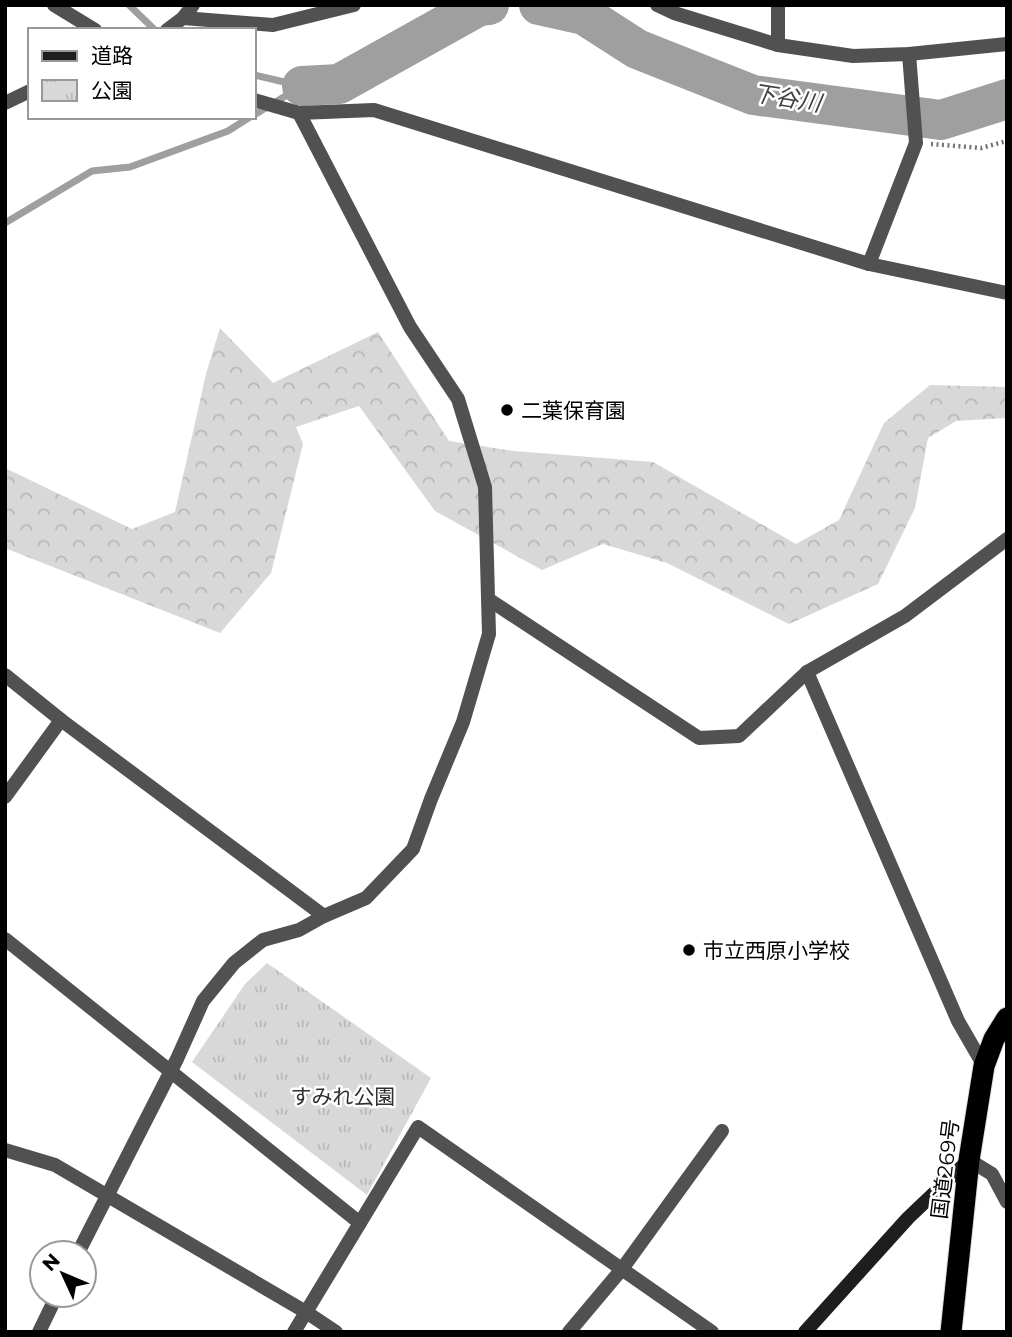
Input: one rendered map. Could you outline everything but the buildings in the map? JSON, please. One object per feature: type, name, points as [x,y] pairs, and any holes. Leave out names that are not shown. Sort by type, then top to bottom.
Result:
[{"type":"highway","name":"国道269号","points":[[951,1332],[969,1160],[984,1066],[994,1039],[1007,1018]]},
{"type":"street","points":[[54,5],[92,28]]},
{"type":"street","points":[[170,28],[183,18],[193,5]]},
{"type":"street","points":[[183,18],[272,25],[354,5]]},
{"type":"street","points":[[657,5],[674,13],[778,45],[853,57],[1007,44]]},
{"type":"street","points":[[778,5],[778,45]]},
{"type":"street","points":[[869,264],[916,143],[909,54]]},
{"type":"street","points":[[5,103],[28,92]]},
{"type":"street","points":[[256,101],[299,113],[374,110],[869,264],[1007,293]]},
{"type":"street","points":[[85,1239],[203,1001],[234,963],[263,940],[299,930],[366,898],[413,849],[463,722],[489,634],[485,487],[458,399],[410,327],[299,113]]},
{"type":"street","points":[[488,599],[699,738],[739,736],[807,672],[905,616],[1007,539]]},
{"type":"street","points":[[807,672],[958,1021],[984,1066]]},
{"type":"street","points":[[5,675],[61,720],[324,916]]},
{"type":"street","points":[[5,797],[61,720]]},
{"type":"street","points":[[5,939],[360,1223]]},
{"type":"street","points":[[294,1332],[418,1127],[712,1332]]},
{"type":"street","points":[[569,1332],[622,1269],[722,1132]]},
{"type":"street","points":[[5,1150],[55,1165],[336,1332]]},
{"type":"street","points":[[805,1332],[908,1218],[969,1160],[992,1174],[1007,1202]]},
{"type":"street","points":[[40,1331],[50,1309]]},
{"type":"path","points":[[916,143],[981,148],[1007,141]]},
{"type":"green space","points":[[220,328],[273,383],[378,332],[449,441],[514,451],[653,462],[796,544],[839,520],[884,423],[930,385],[1007,387],[1007,418],[956,421],[928,438],[915,508],[878,584],[789,624],[667,563],[603,544],[542,570],[435,511],[359,406],[296,427],[303,444],[271,573],[220,633],[5,548],[5,468],[132,529],[175,512],[206,374]]},
{"type":"green space","name":"すみれ公園","points":[[267,963],[431,1078],[367,1195],[192,1062],[245,984]]},
{"type":"waterway","points":[[129,5],[153,28]]},
{"type":"waterway","name":"下谷川","points":[[302,86],[339,84],[479,6],[489,5]]},
{"type":"waterway","name":"下谷川","points":[[539,5],[584,15],[637,49],[753,95],[941,120],[1007,99]]},
{"type":"waterway","points":[[256,75],[301,86]]},
{"type":"waterway","points":[[256,114],[302,86]]},
{"type":"waterway","points":[[5,223],[92,171],[130,167],[228,131],[247,119]]},
{"type":"place","name":"二葉保育園","points":[[507,410]]},
{"type":"place","name":"市立西原小学校","points":[[689,950]]}]
